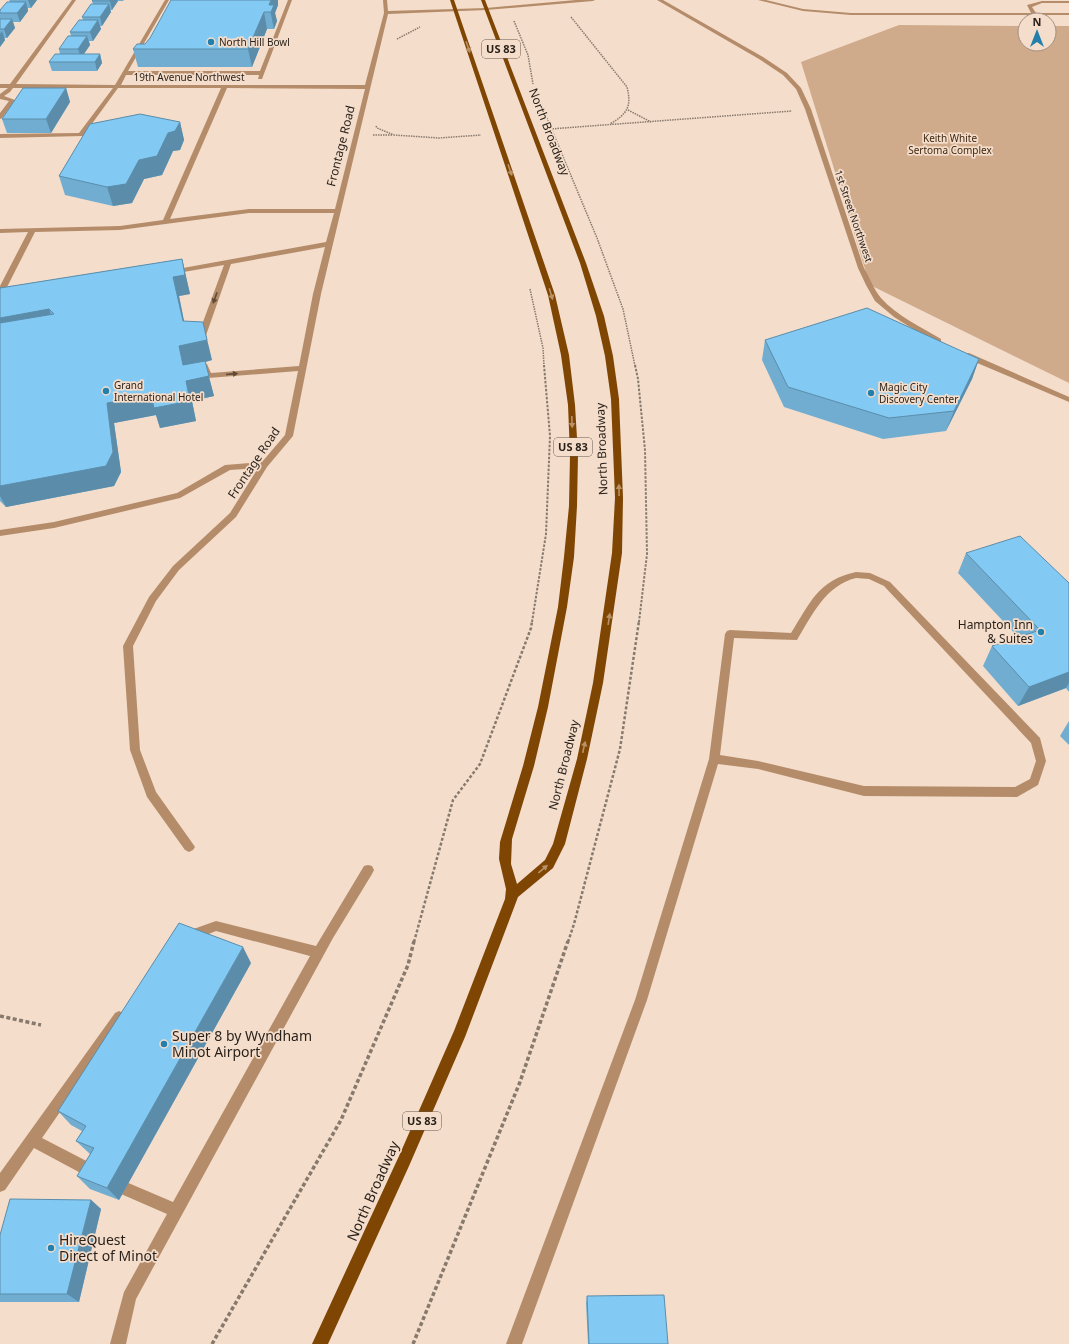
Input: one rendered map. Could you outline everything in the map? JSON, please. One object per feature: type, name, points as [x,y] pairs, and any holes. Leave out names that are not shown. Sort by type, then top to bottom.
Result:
[{"type":"main road","name":"US 83","points":[[452,0],[552,298],[565,355],[571,398],[574,482],[570,550],[564,600],[549,681],[531,755],[506,838],[505,860],[513,894]]},
{"type":"main road","name":"North Broadway","points":[[320,1344],[404,1161],[460,1033],[513,894],[549,864],[559,844],[582,759],[598,683],[614,583],[618,525],[618,446],[615,399],[610,363],[595,298],[484,4]]},
{"type":"street","points":[[0,97],[8,91],[74,0]]},
{"type":"street","points":[[0,136],[81,135],[117,86],[167,0]]},
{"type":"street","points":[[256,87],[290,0]]},
{"type":"street","name":"Frontage Road","points":[[189,847],[151,794],[135,750],[128,646],[152,600],[161,587],[176,568],[233,515],[264,465],[289,436],[317,294],[386,13],[385,0]]},
{"type":"street","points":[[386,13],[456,10],[484,4],[593,0]]},
{"type":"street","name":"1st Street Northwest","points":[[659,0],[728,38],[785,74],[798,88],[808,109],[861,268],[878,299],[897,315],[928,336],[947,345]]},
{"type":"street","points":[[760,0],[804,10],[852,14],[1017,15]]},
{"type":"street","points":[[1033,12],[1029,6],[1042,2],[1069,2]]},
{"type":"street","points":[[1057,14],[1069,14]]},
{"type":"street","points":[[124,73],[262,73]]},
{"type":"street","name":"19th Avenue Northwest","points":[[0,86],[367,87]]},
{"type":"street","points":[[166,222],[225,86]]},
{"type":"street","points":[[0,97],[12,100],[0,117]]},
{"type":"street","points":[[0,231],[120,228],[250,211],[337,211]]},
{"type":"street","points":[[0,293],[33,230]]},
{"type":"street","points":[[165,273],[329,244]]},
{"type":"street","points":[[199,342],[228,262]]},
{"type":"street","points":[[960,352],[1069,400]]},
{"type":"street","points":[[202,362],[208,376],[303,368]]},
{"type":"street","points":[[0,533],[54,525],[180,495],[228,467],[264,465]]},
{"type":"street","points":[[514,1344],[641,1000],[714,759],[730,634],[794,637],[825,588],[846,576],[869,576],[887,584],[1036,741],[1041,761],[1034,782],[1017,792],[864,791],[758,765],[714,759]]},
{"type":"street","points":[[118,1344],[129,1296],[319,953],[368,870]]},
{"type":"street","points":[[178,940],[216,926],[319,953]]},
{"type":"street","points":[[0,1185],[126,1007]]},
{"type":"street","points":[[32,1140],[98,1175]]},
{"type":"street","points":[[126,1189],[176,1211]]},
{"type":"path","points":[[396,40],[425,24],[426,22],[423,11]]},
{"type":"path","points":[[567,15],[573,18],[627,87],[630,98],[628,110],[623,116],[610,125]]},
{"type":"path","points":[[565,128],[808,109]]},
{"type":"path","points":[[628,110],[651,122]]},
{"type":"path","points":[[375,125],[377,128],[394,136]]},
{"type":"path","points":[[478,128],[481,136]]},
{"type":"path","points":[[356,135],[439,138],[457,136]]},
{"type":"path","points":[[212,1344],[341,1120],[408,965],[453,800],[480,764],[531,628],[546,534],[550,436],[543,348],[529,286]]},
{"type":"path","points":[[0,1016],[42,1025]]},
{"type":"green space","name":"Keith White Sertoma Complex","points":[[899,25],[1017,26],[1017,52],[1057,52],[1057,26],[1069,26],[1069,383],[870,285],[801,62]]},
{"type":"building","points":[[110,0],[110,1],[92,1]]},
{"type":"building","name":"North Hill Bowl","points":[[171,0],[271,0],[269,5],[274,5],[271,12],[264,12],[248,49],[133,49],[137,44],[145,44],[150,38]]},
{"type":"building","points":[[7,2],[26,2],[17,13],[0,13],[0,10]]},
{"type":"building","points":[[91,4],[109,4],[100,17],[82,17]]},
{"type":"building","points":[[0,19],[12,19],[4,29],[0,29]]},
{"type":"building","points":[[79,20],[98,20],[90,32],[70,32]]},
{"type":"building","points":[[68,36],[87,36],[78,49],[59,49]]},
{"type":"building","points":[[55,54],[100,54],[95,62],[49,62]]},
{"type":"building","points":[[23,88],[66,88],[46,119],[2,119]]},
{"type":"building","points":[[140,114],[180,122],[175,131],[168,133],[157,156],[139,160],[126,184],[107,187],[59,176],[90,124]]},
{"type":"building","name":"Grand International Hotel","points":[[182,259],[185,275],[173,277],[183,321],[203,322],[207,340],[179,346],[183,365],[205,361],[209,376],[186,381],[190,401],[154,408],[151,395],[107,403],[113,452],[106,466],[0,486],[0,323],[54,314],[49,309],[0,318],[0,288]]},
{"type":"building","name":"Magic City Discovery Center","points":[[867,308],[979,359],[954,411],[889,418],[788,387],[765,340]]},
{"type":"building","name":"Hampton Inn & Suites","points":[[1020,536],[1069,583],[1069,672],[1029,687],[992,646],[1040,630],[966,553]]},
{"type":"building","name":"Super 8 by Wyndham Minot Airport","points":[[179,923],[243,947],[107,1188],[77,1176],[94,1148],[76,1141],[86,1126],[58,1111]]},
{"type":"building","name":"HireQuest Direct of Minot","points":[[10,1199],[91,1200],[67,1294],[0,1294],[0,1235]]},
{"type":"building","points":[[664,1295],[668,1344],[589,1344],[587,1296]]},
{"type":"place","name":"North Hill Bowl","points":[[211,42]]},
{"type":"place","name":"Grand International Hotel","points":[[106,391]]},
{"type":"place","name":"Magic City Discovery Center","points":[[871,393]]},
{"type":"place","name":"Hampton Inn & Suites","points":[[1041,632]]},
{"type":"place","name":"Super 8 by Wyndham Minot Airport","points":[[164,1044]]},
{"type":"place","name":"HireQuest Direct of Minot","points":[[51,1248]]}]
